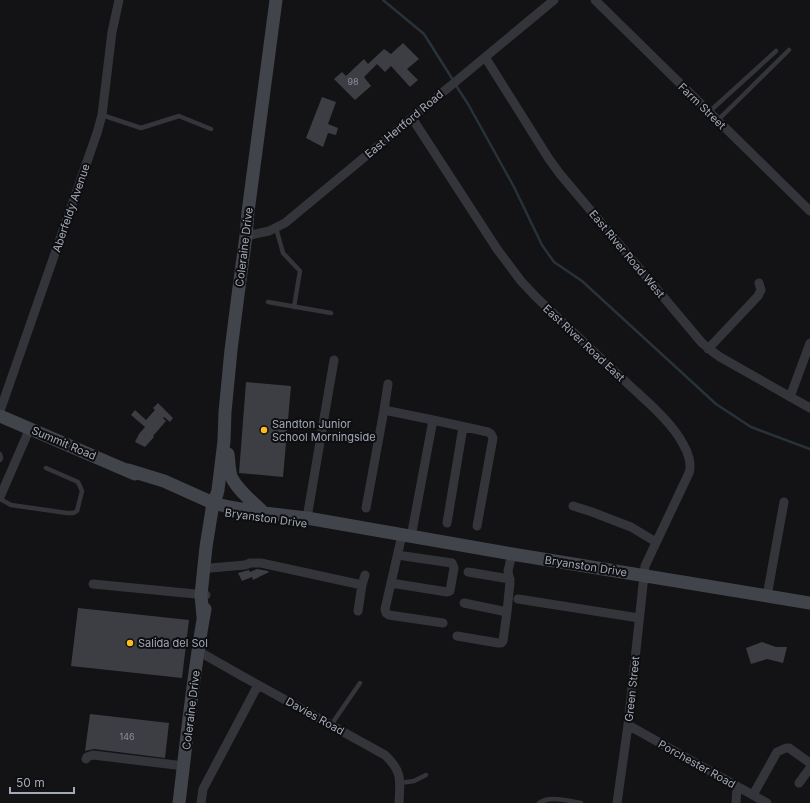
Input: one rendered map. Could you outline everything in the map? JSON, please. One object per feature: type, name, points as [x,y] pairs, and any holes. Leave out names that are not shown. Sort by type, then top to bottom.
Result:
[{"type":"main road","name":"Coleraine Drive","points":[[179,803],[203,617],[204,595],[208,574],[206,547],[216,504],[224,441],[225,412],[231,350],[276,0]]},
{"type":"main road","name":"Summit Road","points":[[0,416],[128,470],[162,488],[216,504]]},
{"type":"main road","points":[[224,441],[232,477],[236,484],[264,513]]},
{"type":"main road","name":"Bryanston Drive","points":[[216,504],[269,519],[362,528]]},
{"type":"main road","name":"Bryanston Drive","points":[[216,504],[264,513],[307,518],[810,604]]},
{"type":"street","name":"Aberfeldy Avenue","points":[[0,411],[97,133],[102,115],[112,32],[119,0]]},
{"type":"street","name":"East Hertford Road","points":[[246,236],[268,231],[285,223],[554,0]]},
{"type":"street","name":"Farm Street","points":[[595,0],[810,211]]},
{"type":"street","name":"East River Road West","points":[[485,57],[560,174],[678,316],[708,348],[720,357],[810,408]]},
{"type":"street","name":"East River Road East","points":[[412,118],[498,249],[521,281],[672,427],[683,444],[689,460],[690,470],[645,566],[643,576]]},
{"type":"street","points":[[708,348],[758,296],[761,290],[759,283]]},
{"type":"street","points":[[790,397],[810,343]]},
{"type":"street","points":[[307,518],[334,360]]},
{"type":"street","points":[[366,508],[388,384]]},
{"type":"street","points":[[384,410],[463,426],[491,434],[493,438],[477,526]]},
{"type":"street","points":[[433,420],[407,536],[391,583],[386,613],[389,615],[443,623]]},
{"type":"street","points":[[447,523],[463,426]]},
{"type":"street","points":[[0,498],[30,428]]},
{"type":"street","points":[[767,596],[784,502]]},
{"type":"street","points":[[573,506],[631,527],[656,542]]},
{"type":"street","points":[[457,636],[501,643],[507,612],[510,579],[508,571],[512,554]]},
{"type":"street","points":[[391,583],[447,592],[450,591],[454,568],[452,563],[404,556]]},
{"type":"street","points":[[208,574],[250,563],[261,563],[362,585]]},
{"type":"street","points":[[468,572],[510,579]]},
{"type":"street","points":[[358,611],[365,575]]},
{"type":"street","name":"Green Street","points":[[617,803],[628,725],[643,576]]},
{"type":"street","points":[[93,584],[204,595]]},
{"type":"street","points":[[518,599],[639,618]]},
{"type":"street","points":[[464,602],[507,612]]},
{"type":"street","name":"Davies Road","points":[[198,651],[385,755],[394,764],[400,775],[399,803]]},
{"type":"street","points":[[201,803],[204,789],[258,685]]},
{"type":"street","name":"Porchester Road","points":[[628,725],[767,803]]},
{"type":"street","points":[[753,795],[777,752],[789,748],[810,764]]},
{"type":"street","points":[[86,759],[87,757],[93,756],[184,766]]},
{"type":"street","points":[[799,783],[810,768]]},
{"type":"street","points":[[736,803],[737,787]]},
{"type":"lane","points":[[709,112],[776,50]]},
{"type":"lane","points":[[718,121],[789,50]]},
{"type":"lane","points":[[102,115],[140,128],[179,116],[211,129]]},
{"type":"lane","points":[[276,228],[283,253],[300,270],[294,307]]},
{"type":"lane","points":[[268,302],[331,313]]},
{"type":"lane","points":[[0,454],[0,460]]},
{"type":"lane","points":[[0,498],[11,504],[68,513],[77,511],[82,492],[78,482],[46,468]]},
{"type":"lane","points":[[331,725],[360,683]]},
{"type":"lane","points":[[400,783],[414,781],[426,775]]},
{"type":"lane","points":[[539,803],[547,799],[554,799],[581,803]]},
{"type":"building","points":[[403,43],[419,59],[407,69],[418,80],[410,87],[391,66],[385,72],[377,64],[364,77],[371,86],[355,100],[334,79],[342,72],[346,76],[364,59],[368,64],[384,49],[391,54]]},
{"type":"building","points":[[322,97],[336,102],[328,124],[338,128],[336,135],[328,133],[323,147],[306,138]]},
{"type":"building","name":"Sandton Junior School Morningside","points":[[246,382],[291,386],[283,477],[239,473]]},
{"type":"building","points":[[158,403],[173,418],[170,422],[164,417],[163,418],[166,421],[145,447],[135,442],[145,427],[131,415],[135,410],[146,420],[155,410],[153,408]]},
{"type":"building","points":[[257,569],[269,572],[253,580],[252,577],[242,581],[238,573],[249,570],[250,572]]},
{"type":"building","name":"Salida del Sol","points":[[78,608],[189,620],[182,678],[71,666]]},
{"type":"building","points":[[762,642],[776,647],[787,647],[783,663],[767,659],[751,664],[746,648]]},
{"type":"building","points":[[90,714],[169,723],[165,758],[94,749],[85,751]]},
{"type":"waterway","points":[[383,0],[424,34],[453,80]]},
{"type":"waterway","points":[[455,84],[468,104],[514,187],[542,245],[554,262],[582,281],[716,404],[751,427],[810,449]]},
{"type":"place","name":"Sandton Junior School Morningside","points":[[264,430]]},
{"type":"place","name":"Salida del Sol","points":[[130,643]]}]
